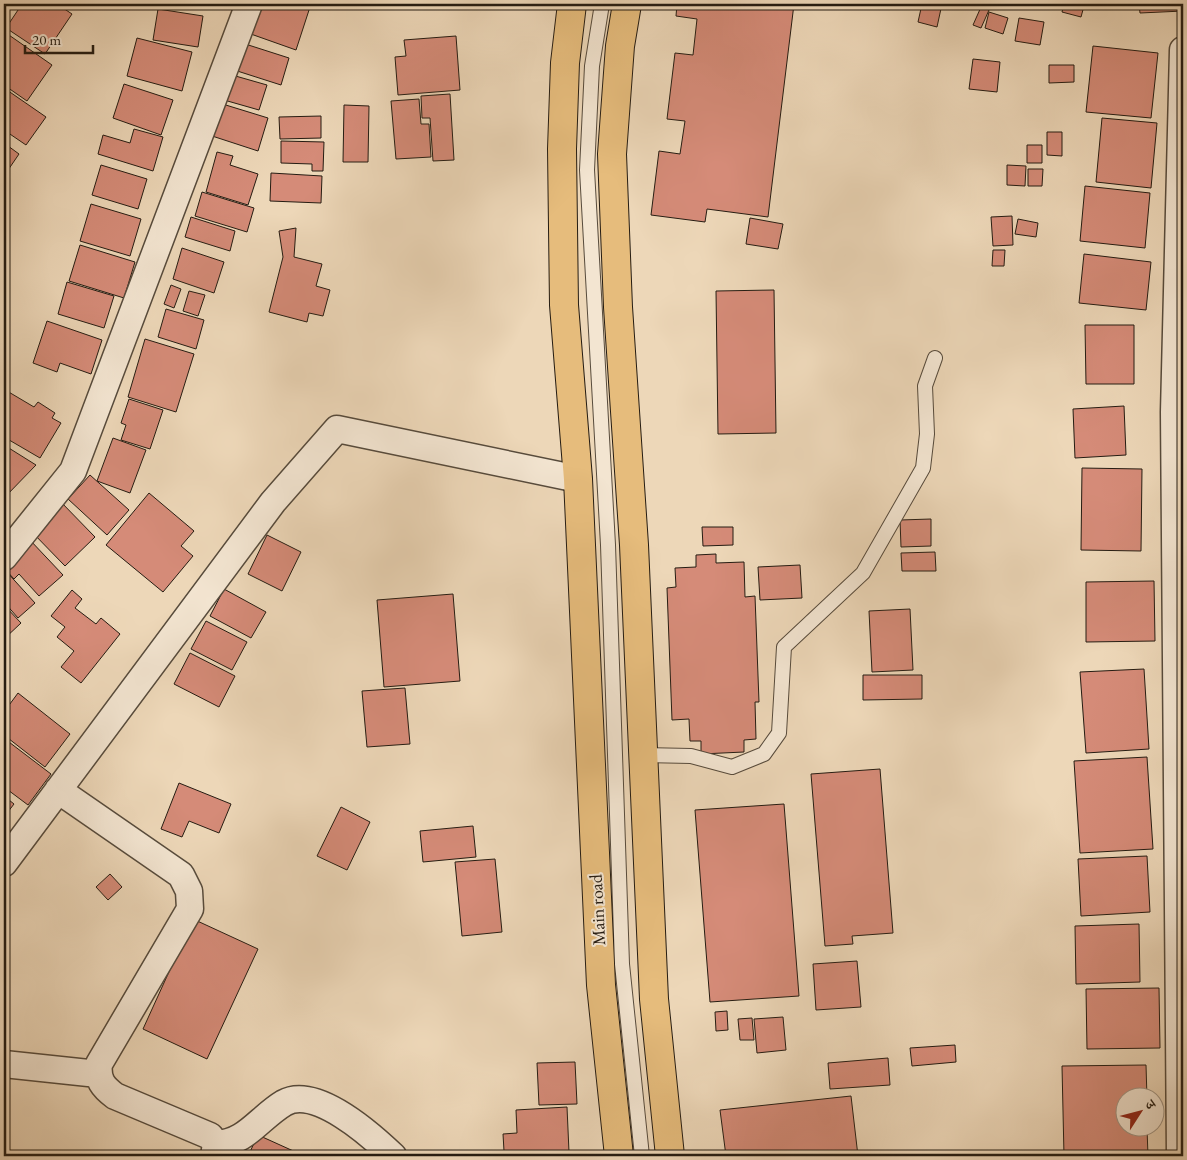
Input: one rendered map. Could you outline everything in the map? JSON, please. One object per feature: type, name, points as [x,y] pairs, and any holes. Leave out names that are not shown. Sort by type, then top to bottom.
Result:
[{"type":"main road","name":"Main road","points":[[572,4],[565,63],[562,148],[564,305],[578,479],[601,985],[619,1156]]},
{"type":"main road","points":[[627,4],[620,46],[612,154],[618,307],[634,545],[654,999],[670,1156]]},
{"type":"street","points":[[4,557],[73,471],[249,4]]},
{"type":"street","points":[[1180,1156],[1179,413],[1183,50]]},
{"type":"street","points":[[4,863],[273,502],[337,429],[578,479]]},
{"type":"street","points":[[58,790],[181,875],[189,891],[190,909],[98,1064],[98,1074],[103,1086],[115,1096],[210,1136],[215,1150],[239,1139],[284,1103],[296,1100],[313,1102],[349,1118],[368,1131],[393,1156]]},
{"type":"street","points":[[4,1064],[98,1074]]},
{"type":"lane","points":[[602,4],[592,66],[587,170],[608,545],[622,964],[642,1156]]},
{"type":"lane","points":[[644,755],[691,756],[732,767],[764,754],[770,747],[780,733],[784,647],[863,573],[923,468],[928,434],[925,386],[935,358]]},
{"type":"building","points":[[22,4],[57,4],[72,14],[45,54],[6,28]]},
{"type":"building","points":[[265,4],[310,7],[296,50],[248,33],[251,18]]},
{"type":"building","points":[[677,4],[794,4],[768,217],[707,209],[705,222],[651,215],[659,151],[680,154],[685,121],[667,119],[675,53],[693,55],[697,19],[676,16]]},
{"type":"building","points":[[922,4],[942,4],[937,27],[918,22]]},
{"type":"building","points":[[1064,4],[1084,6],[1081,17],[1062,12]]},
{"type":"building","points":[[1139,4],[1183,4],[1183,11],[1140,13]]},
{"type":"building","points":[[981,7],[989,10],[981,28],[973,25]]},
{"type":"building","points":[[158,9],[203,16],[198,47],[153,40]]},
{"type":"building","points":[[989,12],[1008,18],[1003,34],[985,28]]},
{"type":"building","points":[[1019,18],[1044,22],[1040,45],[1015,41]]},
{"type":"building","points":[[6,33],[52,65],[27,101],[4,85],[4,36]]},
{"type":"building","points":[[456,36],[460,90],[398,95],[395,57],[406,56],[404,40]]},
{"type":"building","points":[[137,38],[192,52],[182,91],[127,76]]},
{"type":"building","points":[[239,42],[289,58],[281,85],[231,69]]},
{"type":"building","points":[[1093,46],[1158,53],[1151,118],[1086,112]]},
{"type":"building","points":[[973,59],[1000,62],[997,92],[969,89]]},
{"type":"building","points":[[1049,65],[1074,65],[1074,82],[1049,83]]},
{"type":"building","points":[[225,73],[267,85],[259,110],[217,98]]},
{"type":"building","points":[[124,84],[173,100],[161,135],[113,118]]},
{"type":"building","points":[[4,88],[46,117],[26,145],[4,130]]},
{"type":"building","points":[[450,94],[454,160],[433,161],[430,118],[422,118],[421,96]]},
{"type":"building","points":[[419,99],[421,124],[429,124],[431,157],[396,159],[391,101]]},
{"type":"building","points":[[216,102],[268,118],[258,151],[206,134]]},
{"type":"building","points":[[344,105],[369,106],[368,162],[343,162]]},
{"type":"building","points":[[321,116],[321,138],[280,139],[279,117]]},
{"type":"building","points":[[1102,118],[1157,123],[1151,188],[1096,182]]},
{"type":"building","points":[[134,129],[163,137],[153,171],[98,154],[103,135],[130,143]]},
{"type":"building","points":[[1047,132],[1062,132],[1062,156],[1047,155]]},
{"type":"building","points":[[281,141],[324,142],[323,171],[312,171],[312,164],[281,163]]},
{"type":"building","points":[[4,143],[19,154],[4,176]]},
{"type":"building","points":[[1027,145],[1042,145],[1042,163],[1027,163]]},
{"type":"building","points":[[217,152],[233,156],[230,165],[258,174],[248,205],[206,192]]},
{"type":"building","points":[[101,165],[147,179],[138,209],[92,195]]},
{"type":"building","points":[[1007,165],[1026,166],[1025,186],[1007,185]]},
{"type":"building","points":[[1028,169],[1043,169],[1042,186],[1028,186]]},
{"type":"building","points":[[271,173],[322,176],[321,203],[270,201]]},
{"type":"building","points":[[1085,186],[1150,193],[1145,248],[1080,241]]},
{"type":"building","points":[[202,192],[254,208],[247,232],[195,216]]},
{"type":"building","points":[[91,204],[141,219],[130,256],[80,241]]},
{"type":"building","points":[[1012,216],[1013,245],[993,246],[991,217]]},
{"type":"building","points":[[191,217],[235,231],[230,251],[185,237]]},
{"type":"building","points":[[750,218],[783,224],[778,249],[746,244]]},
{"type":"building","points":[[1018,219],[1038,223],[1036,237],[1015,234]]},
{"type":"building","points":[[296,228],[294,257],[322,264],[316,286],[330,290],[323,316],[309,313],[307,322],[269,312],[283,257],[279,231]]},
{"type":"building","points":[[80,245],[135,262],[124,298],[69,281]]},
{"type":"building","points":[[182,248],[224,262],[214,293],[173,279]]},
{"type":"building","points":[[993,250],[1005,250],[1004,266],[992,266]]},
{"type":"building","points":[[1084,254],[1151,262],[1146,310],[1079,303]]},
{"type":"building","points":[[67,282],[114,296],[104,328],[58,314]]},
{"type":"building","points":[[171,285],[181,289],[174,308],[164,304]]},
{"type":"building","points":[[774,290],[776,433],[718,434],[716,291]]},
{"type":"building","points":[[189,291],[205,295],[198,316],[183,311]]},
{"type":"building","points":[[166,309],[204,320],[196,349],[158,337]]},
{"type":"building","points":[[47,321],[102,340],[91,374],[60,363],[57,372],[33,363]]},
{"type":"building","points":[[1085,325],[1134,325],[1134,384],[1086,384]]},
{"type":"building","points":[[145,339],[194,354],[176,412],[128,397]]},
{"type":"building","points":[[7,391],[34,407],[38,402],[55,413],[52,418],[61,423],[40,458],[4,437],[4,396]]},
{"type":"building","points":[[129,399],[163,410],[150,449],[121,440],[126,425],[121,423]]},
{"type":"building","points":[[1124,406],[1126,455],[1075,458],[1073,409]]},
{"type":"building","points":[[113,438],[146,450],[130,493],[97,481]]},
{"type":"building","points":[[4,445],[36,465],[4,498]]},
{"type":"building","points":[[1082,468],[1142,469],[1141,551],[1081,550]]},
{"type":"building","points":[[90,475],[129,510],[107,535],[68,499]]},
{"type":"building","points":[[149,493],[194,531],[181,546],[193,556],[163,592],[106,545]]},
{"type":"building","points":[[59,500],[95,537],[65,566],[29,529]]},
{"type":"building","points":[[931,519],[931,546],[901,547],[900,520]]},
{"type":"building","points":[[702,527],[733,527],[733,545],[703,546]]},
{"type":"building","points":[[267,535],[301,552],[282,591],[248,574]]},
{"type":"building","points":[[29,539],[63,575],[39,596],[19,574],[14,579],[4,568]]},
{"type":"building","points":[[935,552],[936,571],[902,571],[901,553]]},
{"type":"building","points":[[716,554],[716,563],[744,562],[745,597],[755,596],[759,702],[755,702],[756,739],[744,740],[744,752],[701,754],[701,741],[690,741],[689,719],[672,720],[667,588],[676,587],[675,568],[696,567],[696,555]]},
{"type":"building","points":[[800,565],[802,598],[760,600],[758,567]]},
{"type":"building","points":[[5,570],[35,603],[18,618],[4,602]]},
{"type":"building","points":[[1154,581],[1155,641],[1086,642],[1086,582]]},
{"type":"building","points":[[224,589],[266,612],[251,638],[210,616]]},
{"type":"building","points":[[72,590],[82,599],[75,608],[96,624],[101,618],[120,634],[81,683],[61,667],[74,651],[57,637],[65,627],[51,616]]},
{"type":"building","points":[[453,594],[460,681],[384,687],[377,600]]},
{"type":"building","points":[[4,605],[21,623],[4,639]]},
{"type":"building","points":[[910,609],[913,670],[872,672],[869,611]]},
{"type":"building","points":[[206,621],[247,642],[232,670],[191,649]]},
{"type":"building","points":[[190,653],[235,676],[219,707],[174,684]]},
{"type":"building","points":[[1144,669],[1149,749],[1086,753],[1080,672]]},
{"type":"building","points":[[863,675],[922,675],[922,699],[863,700]]},
{"type":"building","points":[[405,688],[410,744],[367,747],[362,691]]},
{"type":"building","points":[[18,693],[70,734],[45,767],[4,735],[4,712]]},
{"type":"building","points":[[5,739],[51,774],[28,805],[4,787]]},
{"type":"building","points":[[1147,757],[1153,849],[1080,853],[1074,761]]},
{"type":"building","points":[[880,769],[893,933],[852,936],[853,944],[825,946],[811,774]]},
{"type":"building","points":[[179,783],[231,804],[219,833],[189,821],[182,837],[161,829]]},
{"type":"building","points":[[4,796],[14,804],[4,817]]},
{"type":"building","points":[[784,804],[799,996],[710,1002],[695,810]]},
{"type":"building","points":[[341,807],[370,822],[347,870],[317,856]]},
{"type":"building","points":[[473,826],[476,857],[423,862],[420,831]]},
{"type":"building","points":[[1147,856],[1150,912],[1081,916],[1078,859]]},
{"type":"building","points":[[495,859],[502,932],[462,936],[455,862]]},
{"type":"building","points":[[110,874],[122,887],[108,900],[96,887]]},
{"type":"building","points":[[193,919],[258,949],[207,1059],[143,1029]]},
{"type":"building","points":[[1139,924],[1140,982],[1076,984],[1075,926]]},
{"type":"building","points":[[857,961],[861,1007],[816,1010],[813,964]]},
{"type":"building","points":[[1159,988],[1160,1048],[1087,1049],[1086,989]]},
{"type":"building","points":[[727,1011],[728,1030],[716,1031],[715,1012]]},
{"type":"building","points":[[783,1017],[786,1050],[757,1053],[754,1019]]},
{"type":"building","points":[[752,1018],[754,1040],[740,1040],[738,1019]]},
{"type":"building","points":[[955,1045],[956,1062],[912,1066],[910,1048]]},
{"type":"building","points":[[888,1058],[890,1085],[830,1089],[828,1063]]},
{"type":"building","points":[[575,1062],[577,1104],[539,1105],[537,1063]]},
{"type":"building","points":[[1146,1065],[1147,1088],[1114,1088],[1114,1138],[1147,1138],[1148,1156],[1064,1156],[1062,1066]]},
{"type":"building","points":[[851,1096],[858,1156],[726,1156],[720,1110]]},
{"type":"building","points":[[567,1107],[569,1152],[555,1153],[555,1156],[497,1156],[497,1152],[504,1151],[503,1134],[517,1133],[516,1110]]},
{"type":"building","points":[[258,1135],[300,1154],[299,1156],[248,1156]]},
{"type":"building","points":[[969,1152],[970,1156],[924,1156]]}]
